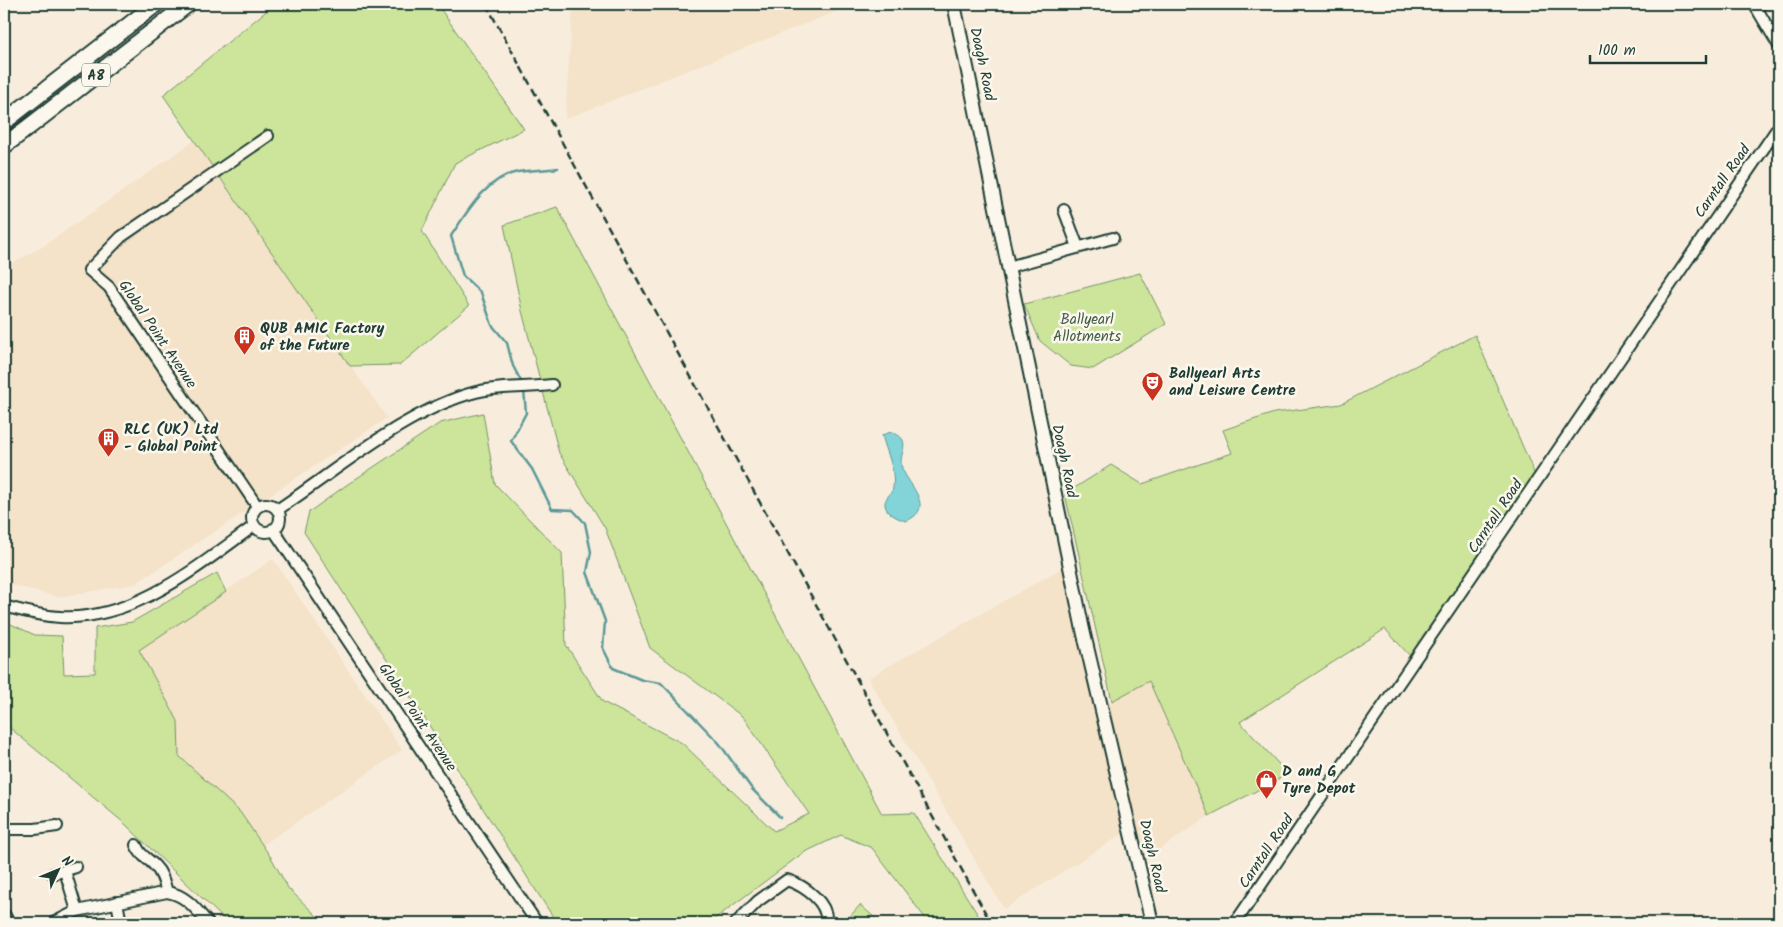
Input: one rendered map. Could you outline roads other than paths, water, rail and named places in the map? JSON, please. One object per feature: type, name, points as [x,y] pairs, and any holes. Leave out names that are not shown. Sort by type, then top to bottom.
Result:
[{"type":"highway","name":"A8","points":[[4,122],[156,4]]},
{"type":"highway","name":"A8","points":[[4,146],[188,4]]},
{"type":"main road","name":"Doagh Road","points":[[954,4],[1083,630],[1152,923]]},
{"type":"street","points":[[1754,4],[1779,46]]},
{"type":"street","name":"Carntall Road","points":[[1235,923],[1779,126]]},
{"type":"street","name":"Global Point Avenue","points":[[257,506],[109,287],[88,270],[121,237],[268,136]]},
{"type":"street","points":[[1064,210],[1078,246]]},
{"type":"street","points":[[1008,267],[1078,246],[1113,238]]},
{"type":"street","points":[[277,510],[410,420],[445,402],[478,391],[552,385]]},
{"type":"street","points":[[270,504],[277,510],[279,520],[273,529],[265,532],[254,526],[252,516],[257,506],[270,504]]},
{"type":"street","points":[[4,606],[61,617],[100,614],[142,601],[254,526]]},
{"type":"street","name":"Global Point Avenue","points":[[273,529],[537,923]]},
{"type":"street","points":[[4,829],[36,829],[57,826]]},
{"type":"street","points":[[136,845],[141,856],[151,862],[162,874],[166,892]]},
{"type":"street","points":[[53,874],[76,867]]},
{"type":"street","points":[[65,871],[78,911]]},
{"type":"street","points":[[736,923],[758,901],[787,880],[798,884],[823,905],[827,913],[826,923]]},
{"type":"street","points":[[53,923],[78,911],[166,892],[178,894],[193,905],[208,923]]},
{"type":"street","points":[[117,902],[122,923]]},
{"type":"street","points":[[4,915],[9,923]]},
{"type":"water","points":[[891,432],[898,435],[904,443],[902,468],[920,503],[919,510],[915,516],[906,521],[890,513],[885,505],[893,488],[894,481],[892,467],[882,435]]},
{"type":"waterway","points":[[523,385],[513,366],[507,343],[492,325],[481,293],[463,276],[451,236],[479,197],[497,181],[507,175],[518,172],[558,168]]},
{"type":"waterway","points":[[524,390],[526,413],[511,441],[532,469],[552,509],[573,510],[585,523],[591,552],[587,572],[605,621],[603,648],[613,668],[642,680],[661,683],[719,743],[752,789],[780,817]]},
{"type":"railway","points":[[486,4],[991,923]]},
{"type":"place","name":"QUB AMIC Factory of the Future","points":[[244,356]]},
{"type":"place","name":"Ballyearl Arts and Leisure Centre","points":[[1153,401]]},
{"type":"place","name":"RLC (UK) Ltd - Global Point","points":[[108,457]]},
{"type":"place","name":"D and G Tyre Depot","points":[[1266,799]]},
{"type":"park label","name":"Ballyearl Allotments","points":[[1087,328]]}]
